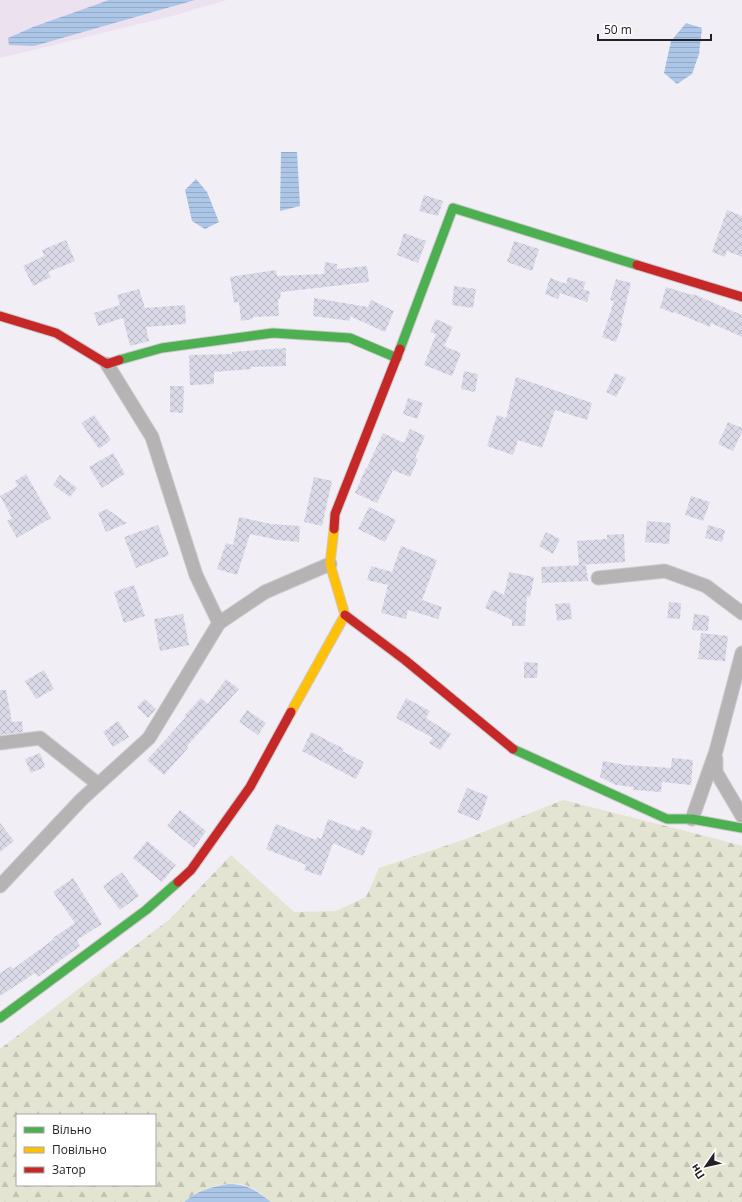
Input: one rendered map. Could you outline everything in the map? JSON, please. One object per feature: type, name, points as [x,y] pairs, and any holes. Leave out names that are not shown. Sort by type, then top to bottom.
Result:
[{"type":"street","points":[[742,297],[453,208],[397,358],[335,514],[330,564],[345,615],[405,660],[510,748],[667,819],[692,819],[742,828]]},
{"type":"street","points":[[0,316],[56,333],[107,364],[152,437],[196,575],[219,623]]},
{"type":"street","points":[[107,364],[162,348],[273,333],[350,338],[397,358]]},
{"type":"street","points":[[0,886],[81,800],[149,738],[219,623],[265,592],[330,564]]},
{"type":"street","points":[[598,578],[665,571],[706,586],[742,613]]},
{"type":"street","points":[[0,1018],[146,910],[191,870],[250,787],[345,615]]},
{"type":"street","points":[[692,819],[716,751],[742,653]]},
{"type":"street","points":[[0,743],[40,738],[98,784]]},
{"type":"street","points":[[716,751],[716,772],[742,816]]},
{"type":"shaded area","points":[[0,0],[227,0],[176,15],[0,58]]},
{"type":"green space","points":[[563,800],[742,846],[742,1202],[271,1202],[249,1186],[229,1184],[204,1190],[190,1197],[184,1202],[0,1202],[0,1049],[170,919],[231,855],[294,912],[336,911],[366,897],[379,868],[466,839]]},
{"type":"water","points":[[109,0],[195,0],[34,46],[9,45],[8,38],[33,27]]},
{"type":"water","points":[[686,23],[702,28],[699,54],[692,74],[677,84],[664,73],[671,41]]},
{"type":"water","points":[[281,152],[297,152],[300,206],[280,211]]},
{"type":"water","points":[[196,179],[207,192],[219,222],[205,229],[192,221],[185,190]]},
{"type":"water","points":[[228,1184],[241,1185],[251,1188],[271,1202],[184,1202],[204,1190]]},
{"type":"building","points":[[424,195],[443,201],[438,216],[419,211]]},
{"type":"building","points":[[727,210],[742,216],[742,257],[727,251],[725,257],[712,252]]},
{"type":"building","points":[[404,233],[426,241],[418,263],[397,255]]},
{"type":"building","points":[[66,240],[75,261],[48,272],[51,277],[33,286],[23,266],[44,256],[42,250]]},
{"type":"building","points":[[514,241],[539,249],[532,271],[507,262]]},
{"type":"building","points":[[325,262],[337,264],[337,269],[367,266],[369,282],[281,292],[280,299],[278,299],[279,316],[253,317],[253,319],[241,321],[239,302],[234,303],[230,277],[276,270],[277,276],[324,274]]},
{"type":"building","points":[[568,277],[586,282],[583,289],[590,292],[587,302],[560,293],[558,299],[545,294],[550,278],[566,284]]},
{"type":"building","points":[[616,279],[631,283],[621,323],[623,323],[616,342],[602,337],[614,301],[610,300]]},
{"type":"building","points":[[454,286],[476,289],[473,308],[452,305]]},
{"type":"building","points":[[666,287],[692,295],[693,294],[742,315],[742,337],[711,323],[710,327],[674,312],[673,313],[660,308]]},
{"type":"building","points":[[139,289],[145,308],[185,305],[186,324],[146,327],[149,341],[130,346],[123,318],[98,326],[94,313],[120,305],[117,295]]},
{"type":"building","points":[[314,298],[368,307],[371,300],[394,311],[385,332],[350,316],[350,321],[313,316]]},
{"type":"building","points":[[436,319],[453,327],[444,346],[461,353],[452,376],[424,365],[436,334],[430,332]]},
{"type":"building","points":[[286,348],[286,366],[251,367],[251,369],[214,372],[214,384],[190,385],[189,355],[232,354],[232,352]]},
{"type":"building","points":[[464,371],[478,374],[475,392],[461,389]]},
{"type":"building","points":[[615,373],[626,378],[616,397],[606,392]]},
{"type":"building","points":[[516,377],[592,403],[587,420],[555,410],[542,448],[518,440],[513,455],[487,446],[497,415],[506,418]]},
{"type":"building","points":[[170,386],[184,386],[183,413],[170,412]]},
{"type":"building","points":[[408,398],[423,403],[417,419],[403,414]]},
{"type":"building","points":[[94,415],[111,440],[99,449],[81,423]]},
{"type":"building","points":[[728,422],[742,428],[742,432],[733,451],[718,444]]},
{"type":"building","points":[[410,429],[425,436],[415,458],[418,459],[410,477],[393,470],[377,503],[355,493],[383,433],[404,443]]},
{"type":"building","points":[[113,453],[125,474],[102,488],[89,467]]},
{"type":"building","points":[[26,474],[51,518],[17,538],[7,521],[12,518],[0,496],[18,486],[15,481]]},
{"type":"building","points":[[60,475],[77,488],[70,497],[53,485]]},
{"type":"building","points":[[314,477],[332,481],[322,526],[304,522]]},
{"type":"building","points":[[691,496],[710,502],[703,521],[685,515]]},
{"type":"building","points":[[369,507],[396,520],[385,542],[358,529]]},
{"type":"building","points":[[107,509],[127,523],[106,532],[98,513]]},
{"type":"building","points":[[239,517],[271,524],[300,526],[299,542],[278,540],[250,534],[237,575],[217,569],[226,543],[233,545]]},
{"type":"building","points":[[647,521],[671,523],[669,544],[645,542]]},
{"type":"building","points":[[158,525],[169,555],[136,568],[124,537]]},
{"type":"building","points":[[708,525],[725,530],[722,542],[705,538]]},
{"type":"building","points":[[546,532],[560,539],[553,554],[539,546]]},
{"type":"building","points":[[624,534],[625,562],[579,565],[577,541],[607,539],[607,535]]},
{"type":"building","points":[[401,546],[437,560],[422,600],[442,607],[438,619],[408,610],[406,619],[381,613],[388,585],[367,580],[371,566],[392,572]]},
{"type":"building","points":[[586,565],[588,581],[542,583],[541,567]]},
{"type":"building","points":[[509,572],[534,577],[530,597],[527,596],[525,626],[512,626],[512,620],[485,608],[493,590],[504,595]]},
{"type":"building","points":[[134,585],[145,616],[124,623],[114,592]]},
{"type":"building","points":[[669,602],[681,603],[680,619],[667,618]]},
{"type":"building","points":[[570,603],[572,619],[557,621],[555,604]]},
{"type":"building","points":[[183,614],[189,645],[160,651],[154,619]]},
{"type":"building","points":[[694,614],[709,616],[708,631],[692,630]]},
{"type":"building","points":[[701,633],[728,636],[725,661],[698,659]]},
{"type":"building","points":[[524,662],[538,663],[537,678],[524,678]]},
{"type":"building","points":[[44,670],[54,689],[36,699],[25,681]]},
{"type":"building","points":[[226,679],[239,689],[187,746],[188,748],[164,775],[147,760],[201,698],[208,704]]},
{"type":"building","points":[[0,690],[6,690],[12,722],[22,721],[23,732],[0,735]]},
{"type":"building","points":[[406,698],[430,711],[426,718],[451,734],[440,750],[429,743],[433,738],[396,718]]},
{"type":"building","points":[[145,699],[156,709],[148,718],[137,707]]},
{"type":"building","points":[[247,710],[266,723],[258,735],[239,722]]},
{"type":"building","points":[[118,721],[129,737],[113,747],[103,732]]},
{"type":"building","points":[[311,732],[344,749],[342,751],[364,762],[356,779],[302,751]]},
{"type":"building","points":[[40,753],[45,767],[31,773],[25,759]]},
{"type":"building","points":[[672,758],[693,760],[691,785],[662,782],[661,792],[633,790],[633,787],[616,785],[600,777],[603,761],[625,765],[671,768]]},
{"type":"building","points":[[467,788],[488,796],[479,821],[457,812]]},
{"type":"building","points":[[180,810],[206,831],[194,848],[167,826]]},
{"type":"building","points":[[328,819],[359,831],[361,826],[373,831],[363,856],[333,843],[321,876],[304,870],[306,865],[266,849],[276,824],[316,840],[317,837],[321,839]]},
{"type":"building","points":[[0,823],[14,841],[0,852]]},
{"type":"building","points":[[147,841],[176,865],[162,882],[133,858]]},
{"type":"building","points":[[122,872],[139,896],[120,910],[103,886]]},
{"type":"building","points":[[73,878],[102,924],[77,940],[80,946],[38,977],[35,973],[0,996],[0,973],[11,966],[13,969],[75,923],[53,892]]},
{"type":"traffic: fast","points":[[400,349],[453,208],[637,265]]},
{"type":"traffic: fast","points":[[119,360],[162,348],[273,333],[350,338],[397,358]]},
{"type":"traffic: fast","points":[[513,749],[667,819],[692,819],[742,828]]},
{"type":"traffic: fast","points":[[0,1018],[146,910],[178,882]]},
{"type":"traffic: slow","points":[[291,712],[345,615],[330,564],[334,529]]},
{"type":"traffic: jam","points":[[637,265],[742,297]]},
{"type":"traffic: jam","points":[[0,316],[56,333],[107,364],[119,360]]},
{"type":"traffic: jam","points":[[334,529],[335,514],[400,349]]},
{"type":"traffic: jam","points":[[345,615],[405,660],[513,749]]},
{"type":"traffic: jam","points":[[178,882],[191,870],[250,787],[291,712]]}]
